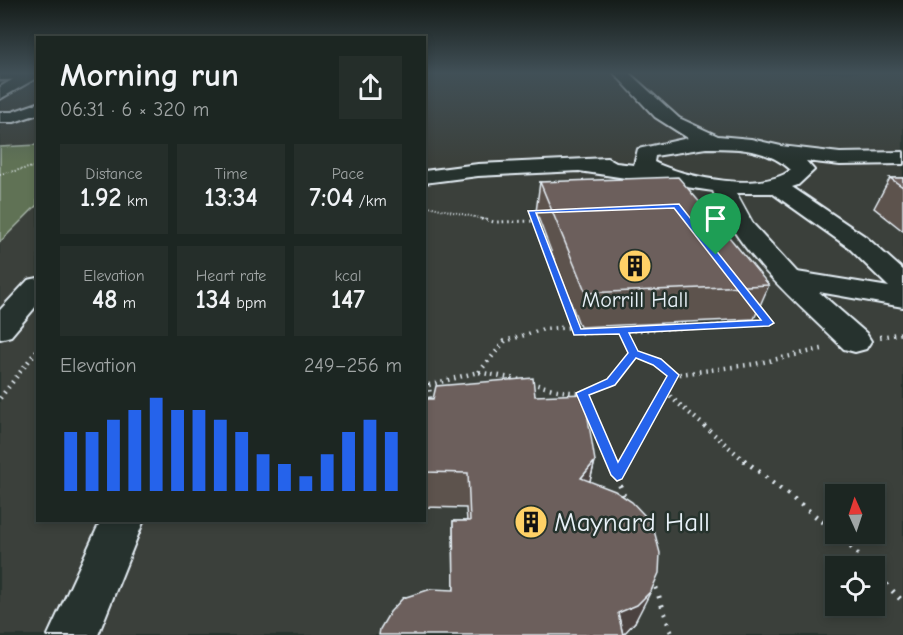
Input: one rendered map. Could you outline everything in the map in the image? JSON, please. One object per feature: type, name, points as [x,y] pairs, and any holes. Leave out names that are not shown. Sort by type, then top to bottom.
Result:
[{"type":"street","points":[[650,103],[664,117],[689,132],[715,141],[840,159],[903,158]]},
{"type":"street","points":[[5,120],[36,109]]},
{"type":"street","points":[[664,117],[661,122],[665,135],[644,165],[666,176]]},
{"type":"street","points":[[426,177],[478,170],[586,167],[627,161],[652,151],[690,142],[715,141]]},
{"type":"street","points":[[779,152],[796,160],[804,170]]},
{"type":"street","points":[[586,167],[666,176],[722,187],[775,185],[798,178],[804,170],[840,159]]},
{"type":"street","points":[[775,185],[857,242],[903,285]]},
{"type":"street","points":[[722,187],[739,220],[751,255],[792,279],[855,341]]},
{"type":"street","points":[[792,279],[903,298]]},
{"type":"street","points":[[0,329],[36,288]]},
{"type":"street","points":[[73,635],[122,522]]},
{"type":"path","points":[[0,174],[36,166]]},
{"type":"path","points":[[426,205],[494,222],[536,221]]},
{"type":"path","points":[[676,205],[769,323],[578,333],[575,327],[532,211],[676,205]]},
{"type":"path","points":[[478,372],[505,341],[544,329],[575,327]]},
{"type":"path","points":[[623,330],[634,353],[657,362],[673,375],[755,364],[855,341],[903,333]]},
{"type":"path","points":[[0,398],[36,352]]},
{"type":"path","points":[[430,398],[429,385],[478,372],[518,379],[558,391],[582,393],[611,382],[634,353]]},
{"type":"path","points":[[617,475],[657,399],[664,392],[673,375]]},
{"type":"path","points":[[664,392],[723,444],[825,524]]},
{"type":"path","points":[[582,393],[628,507]]},
{"type":"path","points":[[848,544],[860,556]]},
{"type":"path","points":[[650,571],[672,635]]},
{"type":"path","points":[[885,583],[903,602]]},
{"type":"shaded area","points":[[0,103],[36,103],[36,145],[0,147]]},
{"type":"shaded area","points":[[426,103],[903,103],[903,635],[0,635],[0,242],[36,206],[36,522],[426,522]]},
{"type":"green space","points":[[36,145],[36,206],[0,242],[0,147]]},
{"type":"building","name":"Morrill Hall","points":[[678,177],[714,219],[712,224],[716,230],[724,231],[769,285],[586,293],[540,182]]},
{"type":"building","points":[[890,178],[903,178],[903,187]]},
{"type":"building","name":"Maynard Hall","points":[[533,378],[535,396],[584,394],[595,461],[581,478],[615,491],[632,502],[646,517],[655,534],[660,553],[659,573],[651,591],[637,605],[618,613],[623,635],[379,635],[390,612],[403,598],[431,589],[454,590],[453,521],[470,521],[468,473],[426,472],[426,399],[433,399],[436,386]]},
{"type":"place","name":"Morrill Hall","points":[[635,266]]},
{"type":"place","name":"Maynard Hall","points":[[531,522]]},
{"type":"route","points":[[716,255],[676,205],[532,211],[578,333],[623,330],[634,353],[611,382],[582,393],[617,475],[657,399],[664,392],[673,375],[657,362],[634,353],[623,330],[769,323],[716,255]]}]
